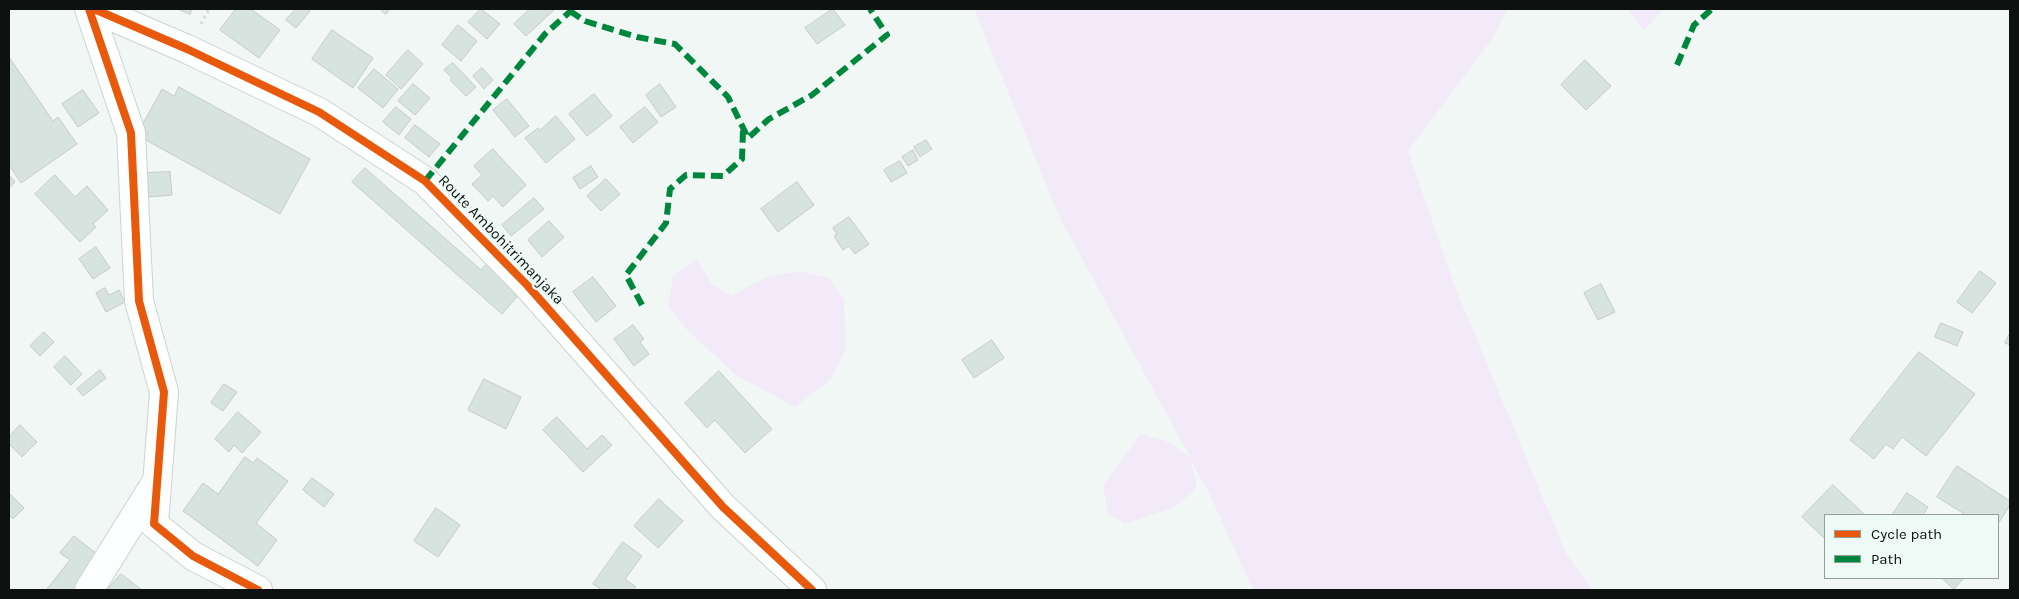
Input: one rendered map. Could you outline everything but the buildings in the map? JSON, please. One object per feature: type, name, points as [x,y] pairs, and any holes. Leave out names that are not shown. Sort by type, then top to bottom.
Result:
[{"type":"street","points":[[88,9],[132,133],[140,301],[164,392],[159,479],[154,524],[193,556],[258,590]]},
{"type":"street","name":"Route Ambohitrimanjaka","points":[[94,9],[319,112],[425,181],[527,285],[723,507],[812,590]]},
{"type":"street","points":[[89,590],[159,479]]},
{"type":"shaded area","points":[[974,9],[1507,9],[1493,38],[1408,151],[1455,287],[1566,553],[1593,590],[1253,590],[1209,493],[1191,461],[1197,487],[1175,507],[1125,524],[1108,513],[1103,485],[1141,434],[1166,441],[1190,457],[1060,218]]},
{"type":"shaded area","points":[[1627,9],[1663,9],[1644,30]]},
{"type":"shaded area","points":[[697,259],[711,283],[731,296],[765,278],[800,271],[829,278],[844,300],[846,349],[831,379],[795,407],[736,375],[688,331],[668,307],[673,276]]},
{"type":"marked path","points":[[425,181],[545,34],[573,9]]},
{"type":"marked path","points":[[570,11],[585,21],[637,37],[675,44],[728,97],[748,138],[769,119],[812,95],[887,35],[870,9]]},
{"type":"marked path","points":[[1677,65],[1694,25],[1712,9]]},
{"type":"marked path","points":[[642,305],[626,275],[666,223],[670,189],[686,175],[723,176],[742,159],[743,130]]},
{"type":"cycle path","points":[[89,9],[131,133],[139,301],[164,392],[154,524],[193,556],[258,590]]},
{"type":"cycle path","points":[[94,9],[187,49],[319,112],[425,181],[527,285],[723,507],[812,590]]}]
